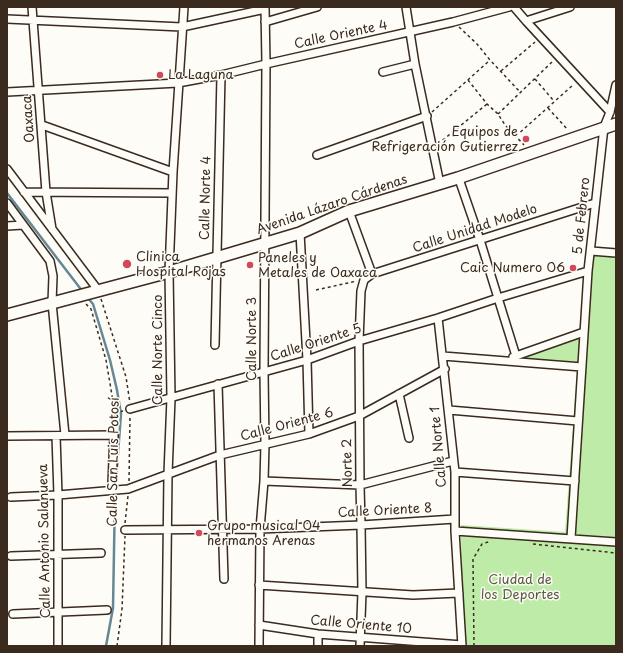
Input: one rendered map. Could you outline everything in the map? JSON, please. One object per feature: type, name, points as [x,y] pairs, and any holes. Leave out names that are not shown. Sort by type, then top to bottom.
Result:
[{"type":"main road","name":"Avenida Lázaro Cárdenas","points":[[7,315],[169,272],[300,234],[349,211],[440,184],[616,124]]},
{"type":"street","name":"Oaxaca","points":[[32,7],[46,192],[52,229]]},
{"type":"street","name":"Calle Norte Cinco","points":[[166,646],[168,474],[171,398],[169,272],[178,83],[184,7]]},
{"type":"street","points":[[265,22],[317,7]]},
{"type":"street","points":[[406,7],[415,64],[434,148],[440,184]]},
{"type":"street","name":"Calle Oriente 4","points":[[7,92],[178,83],[221,75],[410,32],[509,7]]},
{"type":"street","points":[[514,7],[610,112]]},
{"type":"street","points":[[526,21],[570,7]]},
{"type":"street","points":[[7,19],[182,27],[265,8]]},
{"type":"street","name":"Calle Norte 3","points":[[259,646],[260,529],[266,444],[264,372],[265,8]]},
{"type":"street","points":[[383,72],[415,64]]},
{"type":"street","name":"Calle Norte 4","points":[[215,344],[221,75]]},
{"type":"street","name":"5 de Febrero","points":[[571,538],[588,271],[604,128],[610,112],[616,85]]},
{"type":"street","points":[[317,155],[427,116]]},
{"type":"street","points":[[42,125],[173,172]]},
{"type":"street","points":[[7,169],[52,229],[86,294]]},
{"type":"street","points":[[460,182],[480,240],[516,356]]},
{"type":"street","points":[[24,192],[172,193]]},
{"type":"street","points":[[7,202],[50,261],[53,276],[52,303],[65,435]]},
{"type":"street","name":"Calle Unidad Modelo","points":[[364,280],[372,274],[595,203]]},
{"type":"street","points":[[349,211],[372,274]]},
{"type":"street","points":[[7,226],[23,225]]},
{"type":"street","points":[[300,234],[307,360],[309,434]]},
{"type":"street","points":[[591,251],[616,253]]},
{"type":"street","name":"Calle Oriente 5","points":[[130,409],[307,360],[359,341],[588,271]]},
{"type":"street","name":"Norte 2","points":[[360,646],[362,525],[360,485],[359,341],[361,290],[364,280]]},
{"type":"street","name":"Calle Norte 1","points":[[438,318],[445,369],[455,472],[455,531],[462,646]]},
{"type":"street","points":[[504,361],[584,332]]},
{"type":"street","points":[[443,356],[582,367]]},
{"type":"street","name":"Calle Oriente 6","points":[[126,489],[220,455],[309,434],[359,416],[445,369]]},
{"type":"street","points":[[218,384],[224,579]]},
{"type":"street","points":[[399,394],[409,438]]},
{"type":"street","points":[[449,410],[578,421]]},
{"type":"street","points":[[7,436],[114,435]]},
{"type":"street","name":"Calle San Luis Potosí","points":[[111,489],[114,435]]},
{"type":"street","name":"Calle Antonio Salanueva","points":[[56,436],[58,495],[58,646]]},
{"type":"street","points":[[264,481],[360,485],[453,461]]},
{"type":"street","points":[[455,472],[575,482]]},
{"type":"street","points":[[11,497],[58,495],[111,489],[126,489]]},
{"type":"street","name":"Calle Oriente 8","points":[[125,530],[260,529],[362,525],[455,519]]},
{"type":"street","points":[[455,531],[616,542]]},
{"type":"street","points":[[11,556],[102,553]]},
{"type":"street","points":[[259,585],[413,595],[459,593]]},
{"type":"street","points":[[13,614],[107,610]]},
{"type":"street","name":"Calle Oriente 10","points":[[259,625],[318,634],[360,636],[462,646]]},
{"type":"street","points":[[318,634],[318,646]]},
{"type":"path","points":[[453,22],[477,44],[521,93]]},
{"type":"path","points":[[501,71],[540,37]]},
{"type":"path","points":[[498,114],[559,56]]},
{"type":"path","points":[[427,116],[490,60]]},
{"type":"path","points":[[535,79],[554,101]]},
{"type":"path","points":[[516,136],[579,79]]},
{"type":"path","points":[[468,80],[530,153]]},
{"type":"path","points":[[434,148],[487,104]]},
{"type":"path","points":[[548,108],[574,138]]},
{"type":"path","points":[[316,290],[364,280]]},
{"type":"path","name":"Calle San Luis Potosí","points":[[86,294],[126,377],[130,409],[122,609],[117,646]]},
{"type":"path","name":"Calle San Luis Potosí","points":[[86,294],[106,360],[115,412],[114,435]]},
{"type":"path","points":[[474,646],[473,559],[482,544],[493,541]]},
{"type":"path","points":[[528,544],[616,553]]},
{"type":"green space","name":"Ciudad de los Deportes","points":[[589,246],[616,248],[616,646],[462,646],[461,525],[565,532],[577,370],[501,359],[582,329]]},
{"type":"waterway","points":[[7,193],[83,292]]},
{"type":"waterway","points":[[87,297],[93,304],[110,360],[121,414],[115,493],[113,608],[106,646]]},
{"type":"place","name":"La Laguna","points":[[160,75]]},
{"type":"place","name":"Equipos de Refrigeración Gutierrez","points":[[526,139]]},
{"type":"place","name":"Clinica Hospital Rojas","points":[[127,264]]},
{"type":"place","name":"Paneles y Metales de Oaxaca","points":[[250,265]]},
{"type":"place","name":"Caic Numero 06","points":[[573,268]]},
{"type":"place","name":"Grupo musical 04 hermanos Arenas","points":[[199,533]]}]
